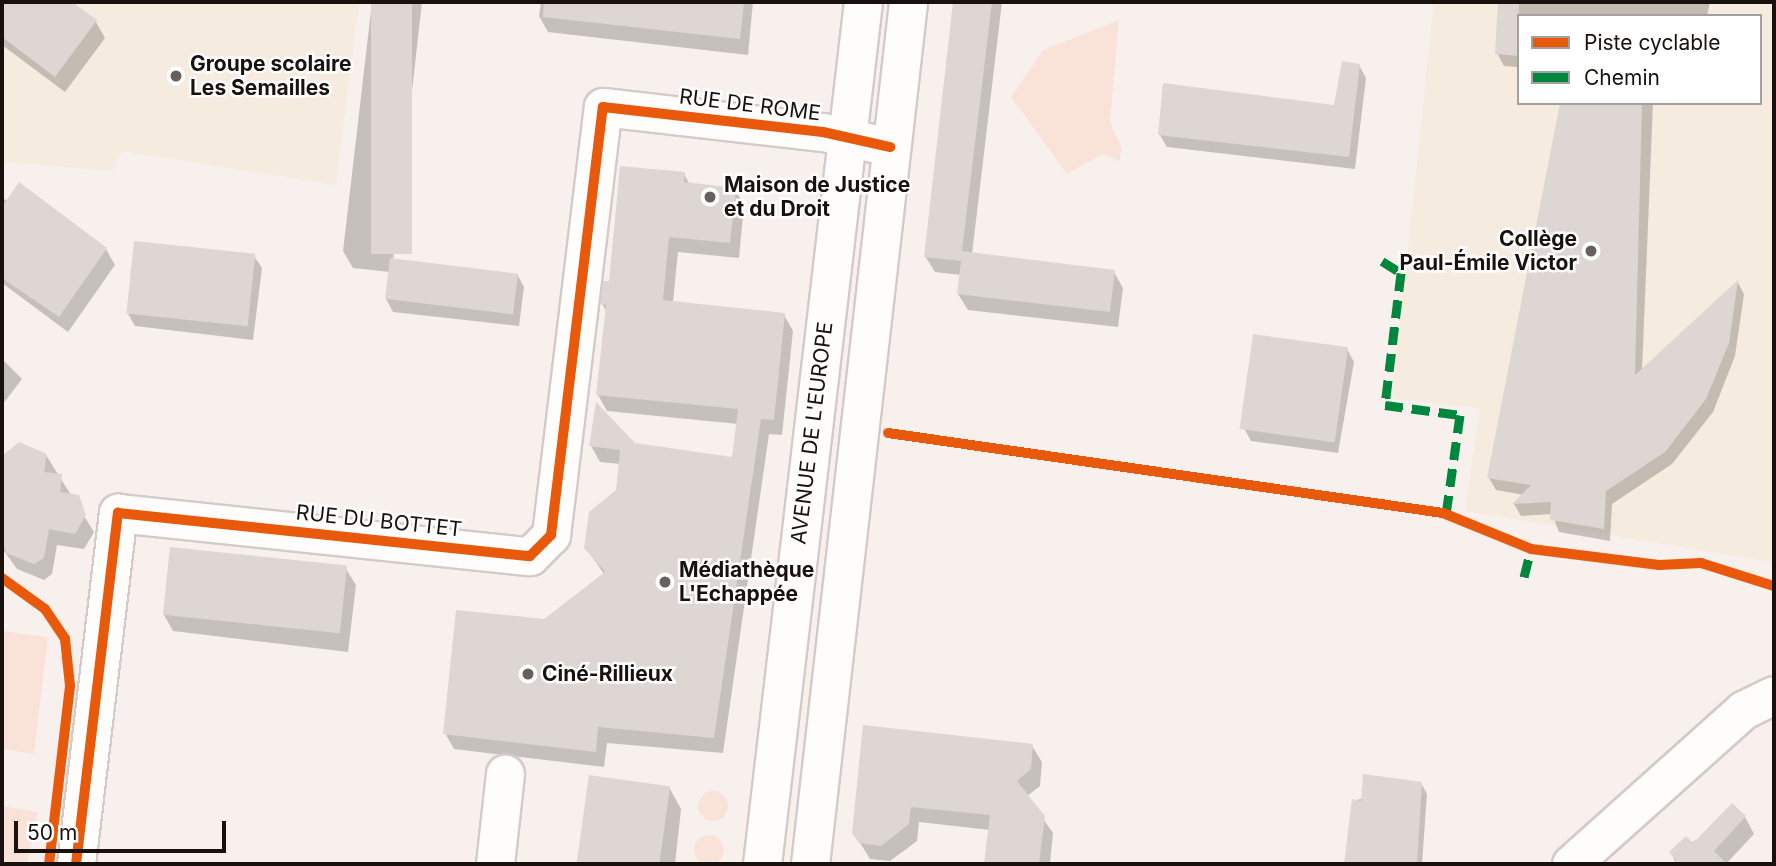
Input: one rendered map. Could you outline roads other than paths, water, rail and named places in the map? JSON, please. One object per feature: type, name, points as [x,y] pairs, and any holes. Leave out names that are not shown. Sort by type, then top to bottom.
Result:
[{"type":"street","name":"AVENUE DE L'EUROPE","points":[[762,864],[863,2]]},
{"type":"street","points":[[810,864],[908,2]]},
{"type":"street","name":"RUE DE ROME","points":[[603,107],[823,132],[847,141],[890,147]]},
{"type":"street","name":"RUE DU BOTTET","points":[[76,864],[118,513],[530,556],[551,535],[603,107]]},
{"type":"street","points":[[1571,864],[1743,710],[1774,695]]},
{"type":"street","points":[[495,864],[505,774]]},
{"type":"place","name":"Groupe scolaire Les Semailles","points":[[176,76]]},
{"type":"place","name":"Maison de Justice et du Droit","points":[[710,197]]},
{"type":"place","name":"Collège Paul-Émile Victor","points":[[1591,251]]},
{"type":"place","name":"Médiathèque L'Echappée","points":[[665,582]]},
{"type":"place","name":"Ciné-Rillieux","points":[[528,674]]}]
